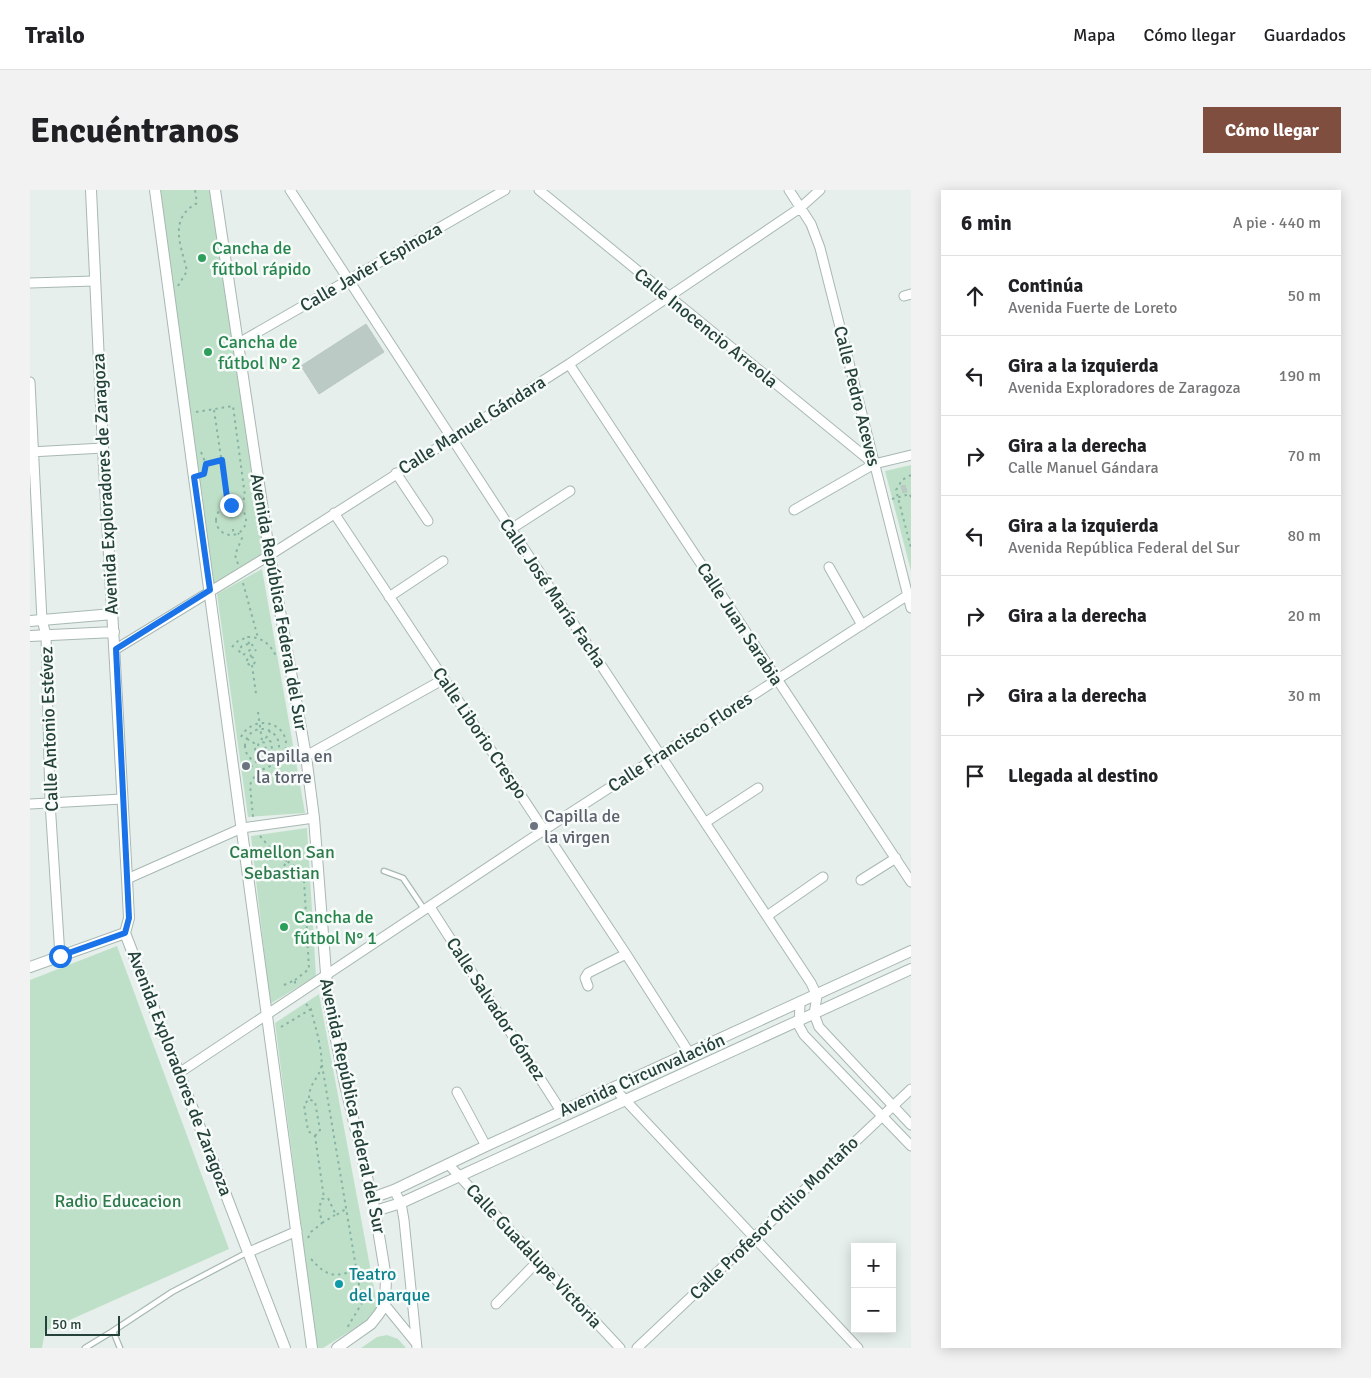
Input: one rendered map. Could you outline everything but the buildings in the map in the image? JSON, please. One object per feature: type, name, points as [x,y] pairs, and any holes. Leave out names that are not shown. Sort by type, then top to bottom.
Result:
[{"type":"street","name":"Avenida Exploradores de Zaragoza","points":[[91,190],[102,448],[116,649],[122,799],[128,879],[129,918],[125,933],[286,1348]]},
{"type":"street","points":[[155,190],[242,828],[270,1013],[312,1348]]},
{"type":"street","name":"Avenida República Federal del Sur","points":[[215,190],[236,344],[270,555],[306,756],[314,818],[325,976],[344,1080],[375,1212],[386,1278],[385,1305]]},
{"type":"street","name":"Calle José María Facha","points":[[290,190],[511,529],[811,982],[817,996]]},
{"type":"street","name":"Calle Javier Espinoza","points":[[236,344],[505,190]]},
{"type":"street","name":"Calle Inocencio Arreola","points":[[539,190],[874,464]]},
{"type":"street","name":"Calle Pedro Aceves","points":[[789,190],[811,224],[820,248],[911,608]]},
{"type":"street","name":"Calle Manuel Gándara","points":[[116,649],[270,555],[569,364],[670,298],[800,208],[820,190]]},
{"type":"street","points":[[30,283],[94,280]]},
{"type":"street","name":"Calle Juan Sarabia","points":[[569,364],[911,882]]},
{"type":"street","name":"Calle Antonio Estévez","points":[[30,382],[32,452],[42,620],[46,635],[50,802],[60,956]]},
{"type":"street","points":[[32,452],[102,448]]},
{"type":"street","points":[[794,510],[874,464],[911,455]]},
{"type":"street","points":[[396,473],[428,521]]},
{"type":"street","points":[[511,529],[570,491]]},
{"type":"street","name":"Calle Liborio Crespo","points":[[334,513],[626,954],[690,1054]]},
{"type":"street","points":[[389,596],[442,561]]},
{"type":"street","points":[[829,567],[862,624]]},
{"type":"street","name":"Calle Francisco Flores","points":[[179,1073],[544,830],[908,595]]},
{"type":"street","points":[[30,621],[113,614]]},
{"type":"street","points":[[30,636],[114,632]]},
{"type":"street","points":[[306,756],[444,679]]},
{"type":"street","points":[[706,822],[758,788]]},
{"type":"street","points":[[30,804],[122,799]]},
{"type":"street","points":[[128,879],[242,828],[314,818]]},
{"type":"street","points":[[861,880],[896,858]]},
{"type":"street","points":[[766,916],[823,877]]},
{"type":"street","name":"Calle Salvador Gómez","points":[[428,909],[561,1111]]},
{"type":"street","points":[[30,967],[125,933]]},
{"type":"street","name":"Avenida Circunvalación","points":[[372,1198],[394,1190],[561,1111],[800,1004],[911,951]]},
{"type":"street","points":[[588,986],[585,978],[588,974],[626,954]]},
{"type":"street","name":"Avenida Circunvalación","points":[[375,1212],[400,1203],[911,968]]},
{"type":"street","points":[[817,996],[814,1014],[819,1027],[911,1125]]},
{"type":"street","points":[[800,1004],[799,1026],[804,1035],[911,1146]]},
{"type":"street","points":[[614,1088],[858,1348]]},
{"type":"street","name":"Calle Profesor Otilio Montaño","points":[[637,1348],[911,1088]]},
{"type":"street","points":[[457,1092],[486,1146]]},
{"type":"street","points":[[530,1127],[538,1140]]},
{"type":"street","name":"Calle Guadalupe Victoria","points":[[448,1164],[620,1348]]},
{"type":"street","points":[[394,1190],[400,1203],[404,1220],[416,1346]]},
{"type":"street","points":[[249,1252],[298,1231]]},
{"type":"street","points":[[496,1304],[538,1261]]},
{"type":"street","points":[[337,1348],[370,1324],[385,1305],[416,1346]]},
{"type":"lane","points":[[384,871],[403,878],[428,909]]},
{"type":"lane","points":[[85,1348],[172,1292],[249,1252]]},
{"type":"lane","points":[[113,1331],[120,1348]]},
{"type":"path","points":[[177,290],[187,271],[178,232],[186,210],[197,203],[195,190]]},
{"type":"path","points":[[194,412],[233,406],[245,496],[240,508],[246,521],[243,529],[238,533],[233,535],[222,533],[216,523],[219,511],[228,505],[240,508]]},
{"type":"path","points":[[214,410],[229,511]]},
{"type":"path","points":[[194,477],[204,474],[206,464],[222,460]]},
{"type":"path","points":[[911,475],[897,485],[898,498],[911,548]]},
{"type":"path","points":[[892,499],[910,494],[911,498]]},
{"type":"path","points":[[232,529],[233,535]]},
{"type":"path","points":[[238,533],[242,538],[235,555],[238,564]]},
{"type":"path","points":[[242,580],[258,638]]},
{"type":"path","points":[[248,637],[249,644]]},
{"type":"path","points":[[232,647],[238,641],[248,637],[258,638],[270,646],[276,656]]},
{"type":"path","points":[[249,644],[253,644],[255,650],[250,650],[243,655],[238,650],[249,644]]},
{"type":"path","points":[[250,650],[247,662],[252,665]]},
{"type":"path","points":[[250,656],[256,660],[252,665],[256,694]]},
{"type":"path","points":[[258,712],[262,741],[266,745],[263,750],[264,756]]},
{"type":"path","points":[[239,742],[246,728],[260,722],[268,722],[278,727],[286,741],[286,750],[281,760],[266,769],[250,766],[242,757]]},
{"type":"path","points":[[260,729],[270,731],[278,742],[279,748],[275,757],[265,762],[252,759],[246,751],[247,739],[254,731],[260,729]]},
{"type":"path","points":[[256,754],[264,756],[269,753],[272,748],[271,742],[266,738],[270,731]]},
{"type":"path","points":[[247,739],[254,743],[256,754],[252,759]]},
{"type":"path","points":[[262,741],[258,746],[263,750]]},
{"type":"path","points":[[278,742],[286,741]]},
{"type":"path","points":[[272,748],[279,748]]},
{"type":"path","points":[[269,753],[275,757]]},
{"type":"path","points":[[265,762],[266,769]]},
{"type":"path","points":[[253,817],[250,785],[262,769]]},
{"type":"path","points":[[260,835],[276,855],[294,866],[304,879],[309,969],[284,985]]},
{"type":"path","points":[[270,860],[276,855],[277,849]]},
{"type":"path","points":[[284,866],[287,862]]},
{"type":"path","points":[[294,980],[296,988]]},
{"type":"path","points":[[306,1004],[311,1008],[322,1065],[362,1303],[346,1330]]},
{"type":"path","points":[[272,1031],[311,1008]]},
{"type":"path","points":[[322,1065],[319,1075],[310,1086],[309,1099],[304,1105],[308,1131],[315,1136],[324,1198],[319,1208],[322,1223]]},
{"type":"path","points":[[309,1099],[315,1102],[320,1130],[315,1136]]},
{"type":"path","points":[[324,1198],[331,1202],[336,1215]]},
{"type":"path","points":[[309,1244],[308,1236],[311,1232],[346,1208]]},
{"type":"path","points":[[322,1272],[335,1276],[357,1270]]},
{"type":"green space","points":[[160,190],[212,190],[264,555],[214,583]]},
{"type":"green space","points":[[911,465],[911,571],[885,471]]},
{"type":"green space","points":[[262,569],[305,813],[248,817],[217,594]]},
{"type":"green space","name":"Camellon San Sebastian","points":[[307,828],[316,976],[270,1004],[251,836]]},
{"type":"green space","name":"Radio Educacion","points":[[117,946],[229,1249],[45,1331],[42,1348],[30,1348],[30,980]]},
{"type":"green space","points":[[319,994],[378,1309],[371,1318],[323,1348],[317,1348],[275,1023]]},
{"type":"green space","points":[[387,1335],[398,1339],[406,1348],[361,1348],[377,1337]]},
{"type":"place","name":"Cancha de fútbol rápido","points":[[202,258]]},
{"type":"place","name":"Cancha de fútbol N° 2","points":[[208,352]]},
{"type":"place","name":"Capilla en la torre","points":[[246,766]]},
{"type":"place","name":"Capilla de la virgen","points":[[534,826]]},
{"type":"place","name":"Cancha de fútbol N° 1","points":[[284,927]]},
{"type":"place","name":"Teatro del parque","points":[[339,1284]]},
{"type":"route","points":[[60,956],[125,933],[129,918],[116,649],[210,590],[194,477],[204,474],[206,464],[222,460],[228,505],[231,505]]}]
